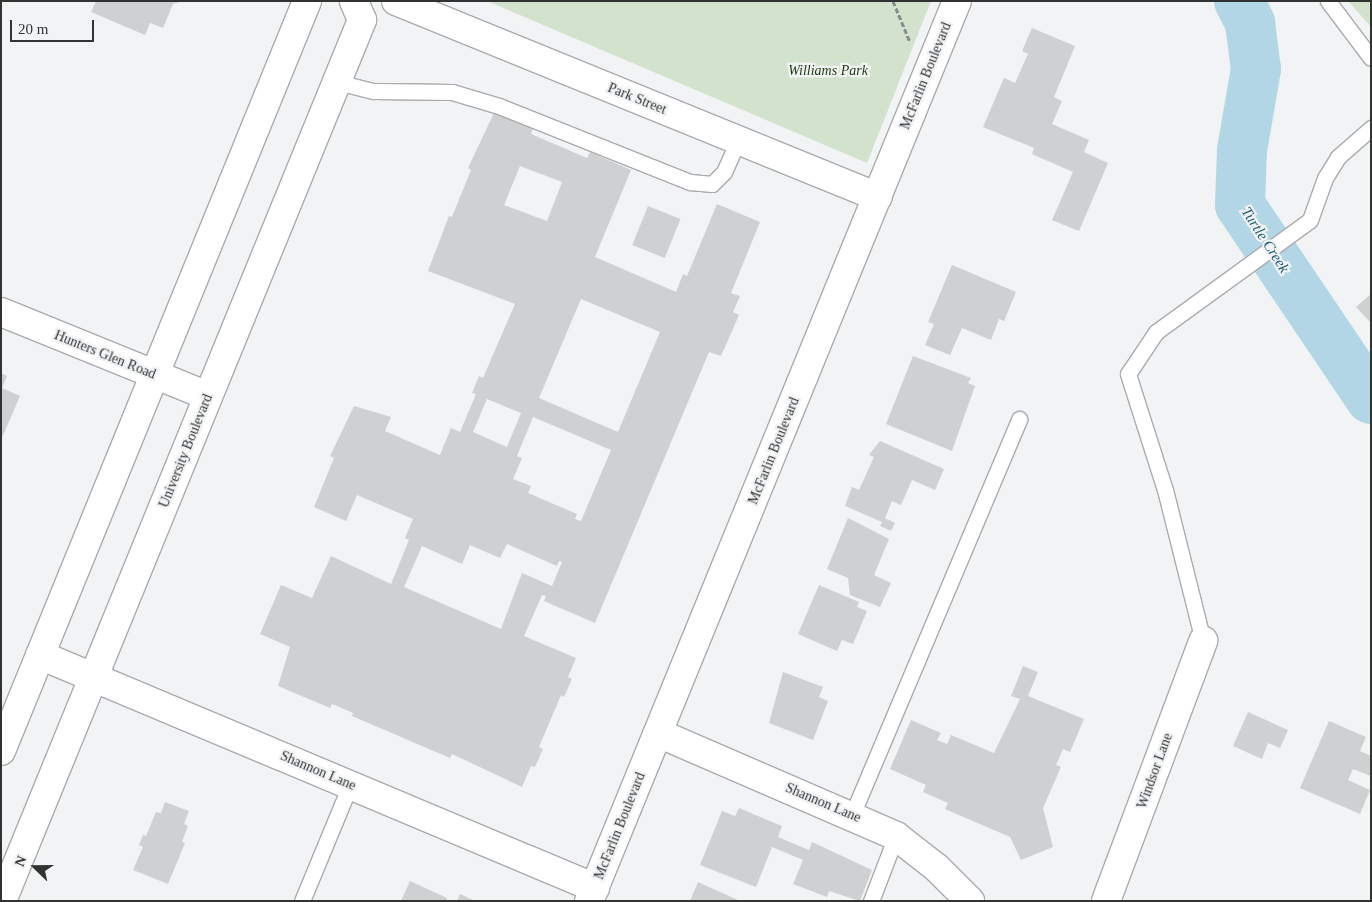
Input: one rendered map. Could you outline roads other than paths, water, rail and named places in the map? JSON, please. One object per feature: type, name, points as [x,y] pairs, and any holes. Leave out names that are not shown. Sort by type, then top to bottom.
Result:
[{"type":"street","points":[[1,751],[307,1]]},
{"type":"street","name":"University Boulevard","points":[[2,901],[362,20],[354,1]]},
{"type":"street","name":"Park Street","points":[[396,1],[878,197]]},
{"type":"street","name":"McFarlin Boulevard","points":[[592,894],[957,1]]},
{"type":"street","name":"Hunters Glen Road","points":[[1,312],[208,396]]},
{"type":"street","name":"Windsor Lane","points":[[1106,901],[1203,641]]},
{"type":"street","name":"Shannon Lane","points":[[40,655],[350,785],[592,894]]},
{"type":"street","name":"Shannon Lane","points":[[658,733],[852,815],[896,836],[937,868],[970,901]]},
{"type":"lane","points":[[1328,1],[1371,58]]},
{"type":"lane","points":[[337,82],[374,91],[452,92],[499,106],[690,182],[712,184],[724,172],[738,140]]},
{"type":"lane","points":[[1203,641],[1164,490],[1128,374],[1156,332],[1310,220],[1325,178],[1334,164],[1371,128]]},
{"type":"lane","points":[[852,815],[1019,419]]},
{"type":"lane","points":[[302,901],[350,785]]},
{"type":"lane","points":[[871,901],[896,836]]},
{"type":"waterway","name":"Turtle Creek","points":[[1239,1],[1250,23],[1256,69],[1242,150],[1240,205],[1371,399]]},
{"type":"park label","name":"Williams Park","points":[[828,71]]}]
